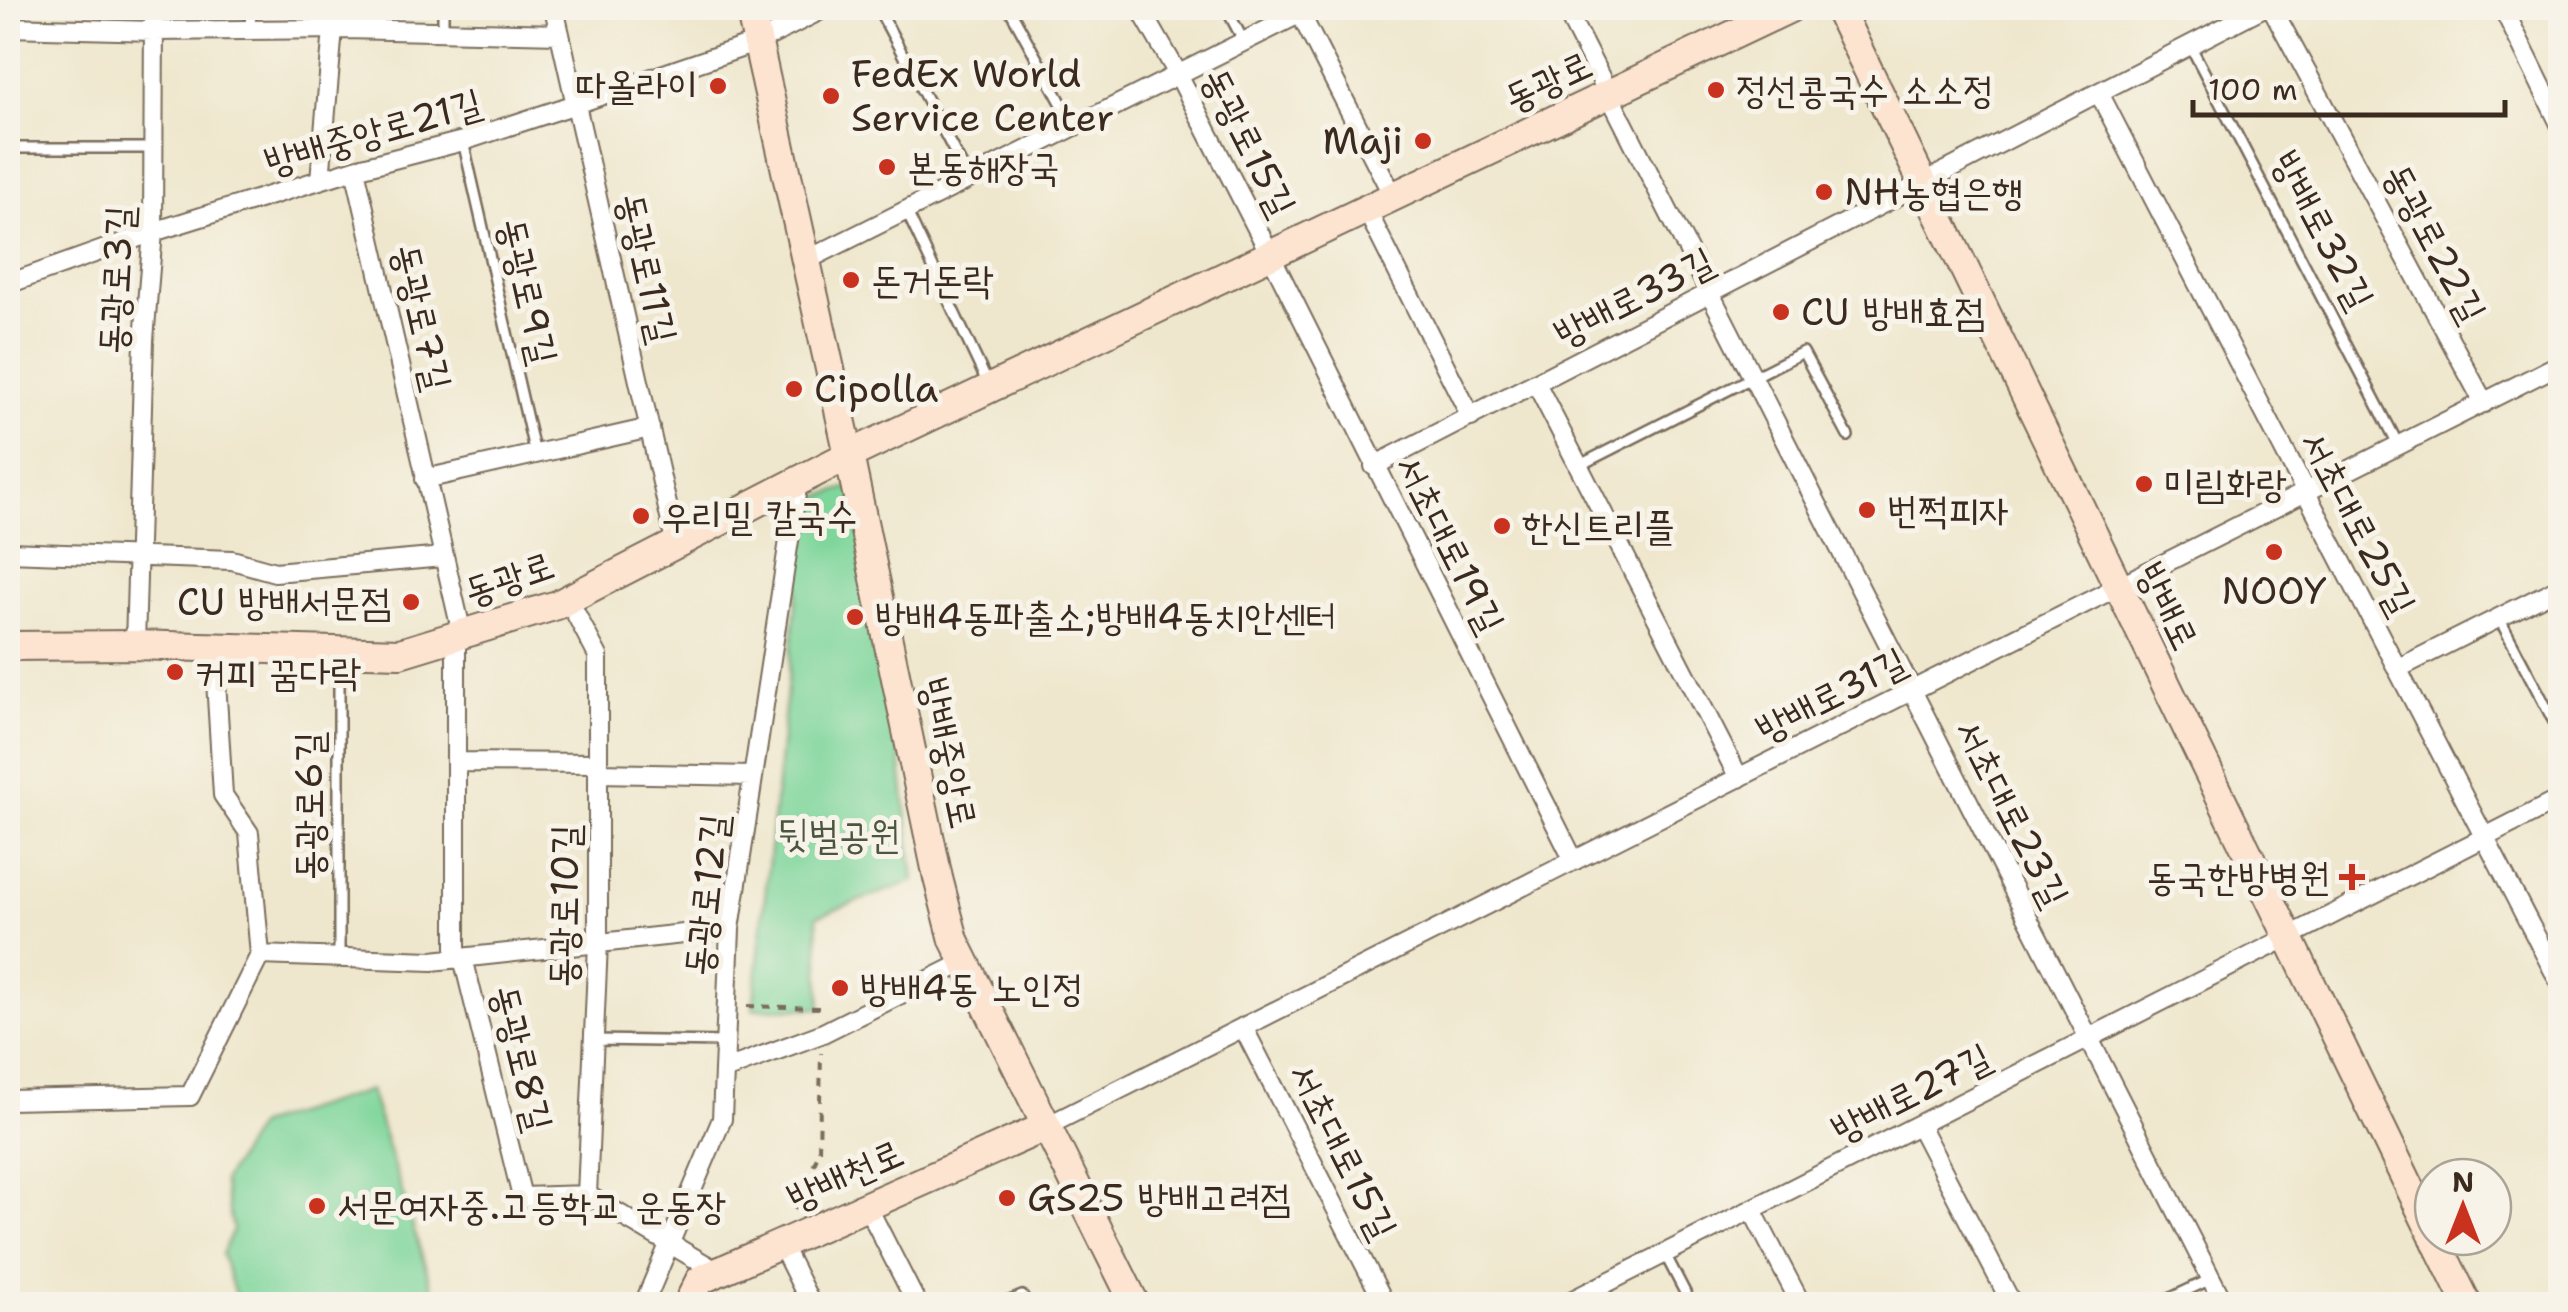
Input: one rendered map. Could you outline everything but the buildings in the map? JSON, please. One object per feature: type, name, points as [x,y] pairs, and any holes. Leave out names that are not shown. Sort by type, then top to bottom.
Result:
[{"type":"street","name":"동광로3길","points":[[134,645],[140,556],[144,340],[153,232],[154,8]]},
{"type":"street","points":[[320,180],[338,28],[345,8]]},
{"type":"street","name":"동광로11길","points":[[554,8],[676,544]]},
{"type":"street","name":"방배중앙로","points":[[750,8],[954,940],[1135,1304]]},
{"type":"street","name":"방배중앙로21길","points":[[8,284],[153,232],[576,104],[758,42],[825,8]]},
{"type":"street","name":"동광로15길","points":[[1140,8],[1270,254]]},
{"type":"street","name":"서초대로23길","points":[[1564,8],[2224,1304]]},
{"type":"street","name":"동광로","points":[[8,646],[134,645],[400,653],[568,599],[849,454],[1790,8]]},
{"type":"street","name":"방배로","points":[[1838,8],[2413,1194]]},
{"type":"street","name":"방배로33길","points":[[1374,466],[2262,8]]},
{"type":"street","name":"동광로22길","points":[[2272,8],[2484,403]]},
{"type":"street","points":[[2503,8],[2559,116]]},
{"type":"street","points":[[805,260],[1306,10],[1393,196]]},
{"type":"street","points":[[8,27],[154,31],[338,28],[560,34]]},
{"type":"street","name":"서초대로25길","points":[[2099,92],[2560,983]]},
{"type":"street","name":"동광로7길","points":[[355,169],[459,635]]},
{"type":"street","points":[[1366,209],[1472,416]]},
{"type":"street","name":"서초대로19길","points":[[1270,254],[1574,861]]},
{"type":"street","points":[[2118,589],[2560,365]]},
{"type":"street","points":[[1536,383],[1738,778]]},
{"type":"street","points":[[425,479],[650,428]]},
{"type":"street","name":"동광로12길","points":[[644,1304],[722,1119],[730,929],[798,481]]},
{"type":"street","points":[[8,552],[232,560],[275,572],[444,557]]},
{"type":"street","points":[[2397,669],[2560,587]]},
{"type":"street","name":"방배로31길","points":[[1244,1027],[2118,589]]},
{"type":"street","name":"동광로10길","points":[[568,599],[598,656],[598,943],[587,1194]]},
{"type":"street","name":"동광로8길","points":[[459,635],[459,958],[522,1196],[587,1194]]},
{"type":"street","points":[[8,1100],[190,1096],[260,955],[248,833],[223,795],[214,648]]},
{"type":"street","points":[[456,762],[598,768]]},
{"type":"street","name":"동광로10길","points":[[598,768],[753,776]]},
{"type":"street","name":"방배로27길","points":[[1566,1304],[1589,1299],[1665,1254],[2560,799]]},
{"type":"street","name":"동광로8길","points":[[260,955],[432,962],[730,929]]},
{"type":"street","points":[[724,1070],[821,1034],[966,962]]},
{"type":"street","points":[[1045,1127],[1244,1027]]},
{"type":"street","name":"서초대로15길","points":[[1244,1027],[1384,1304]]},
{"type":"street","points":[[1919,1125],[2012,1304]]},
{"type":"street","name":"방배천로","points":[[701,1292],[781,1244],[1045,1127]]},
{"type":"street","points":[[587,1194],[672,1244],[701,1292]]},
{"type":"street","points":[[868,1206],[917,1304]]},
{"type":"street","points":[[1752,1210],[1801,1304]]},
{"type":"street","points":[[781,1244],[811,1304]]},
{"type":"street","name":"방배로","points":[[2444,1257],[2467,1304]]},
{"type":"lane","points":[[250,30],[251,8]]},
{"type":"lane","points":[[443,31],[444,8]]},
{"type":"lane","points":[[878,8],[969,179]]},
{"type":"lane","points":[[1009,8],[1074,126]]},
{"type":"lane","points":[[1226,8],[1244,41]]},
{"type":"lane","name":"방배로32길","points":[[2190,45],[2400,446]]},
{"type":"lane","name":"동광로9길","points":[[463,141],[535,454]]},
{"type":"lane","points":[[8,148],[153,148]]},
{"type":"lane","points":[[906,210],[990,388]]},
{"type":"lane","points":[[1578,466],[1803,352],[1848,436]]},
{"type":"lane","points":[[2499,618],[2560,733]]},
{"type":"lane","name":"동광로6길","points":[[338,653],[339,958]]},
{"type":"lane","name":"동광로10길","points":[[594,1040],[726,1042]]},
{"type":"lane","points":[[1665,1254],[1692,1304]]},
{"type":"lane","points":[[2158,1304],[2210,1279]]},
{"type":"lane","points":[[1002,1304],[1022,1296],[1027,1304]]},
{"type":"path","points":[[727,1006],[821,1008]]},
{"type":"path","points":[[781,1244],[819,1152],[821,1034]]},
{"type":"green space","name":"뒷벌공원","points":[[856,485],[887,642],[914,881],[817,916],[821,1008],[753,1009],[807,500]]},
{"type":"green space","name":"서문여자중.고등학교 운동장","points":[[370,1090],[437,1304],[238,1304],[222,1254],[233,1230],[223,1181],[258,1125]]},
{"type":"place","name":"따올라이","points":[[718,86]]},
{"type":"place","name":"정선콩국수 소소정","points":[[1716,90]]},
{"type":"place","name":"FedEx World Service Center","points":[[831,96]]},
{"type":"place","name":"Maji","points":[[1423,141]]},
{"type":"place","name":"본동해장국","points":[[887,167]]},
{"type":"place","name":"NH농협은행","points":[[1824,192]]},
{"type":"place","name":"돈거돈락","points":[[851,280]]},
{"type":"place","name":"CU 방배효점","points":[[1781,312]]},
{"type":"place","name":"Cipolla","points":[[794,389]]},
{"type":"place","name":"미림화랑","points":[[2144,484]]},
{"type":"place","name":"번쩍피자","points":[[1867,510]]},
{"type":"place","name":"우리밀 칼국수","points":[[641,516]]},
{"type":"place","name":"한신트리플","points":[[1502,526]]},
{"type":"place","name":"NOOY","points":[[2274,552]]},
{"type":"place","name":"CU 방배서문점","points":[[411,602]]},
{"type":"place","name":"방배4동파출소;방배4동치안센터","points":[[855,617]]},
{"type":"place","name":"커피 꿈다락","points":[[175,672]]},
{"type":"place","name":"동국한방병원","points":[[2352,877]]},
{"type":"place","name":"방배4동 노인정","points":[[840,988]]},
{"type":"place","name":"GS25 방배고려점","points":[[1007,1198]]},
{"type":"place","name":"서문여자중.고등학교 운동장","points":[[317,1206]]}]
